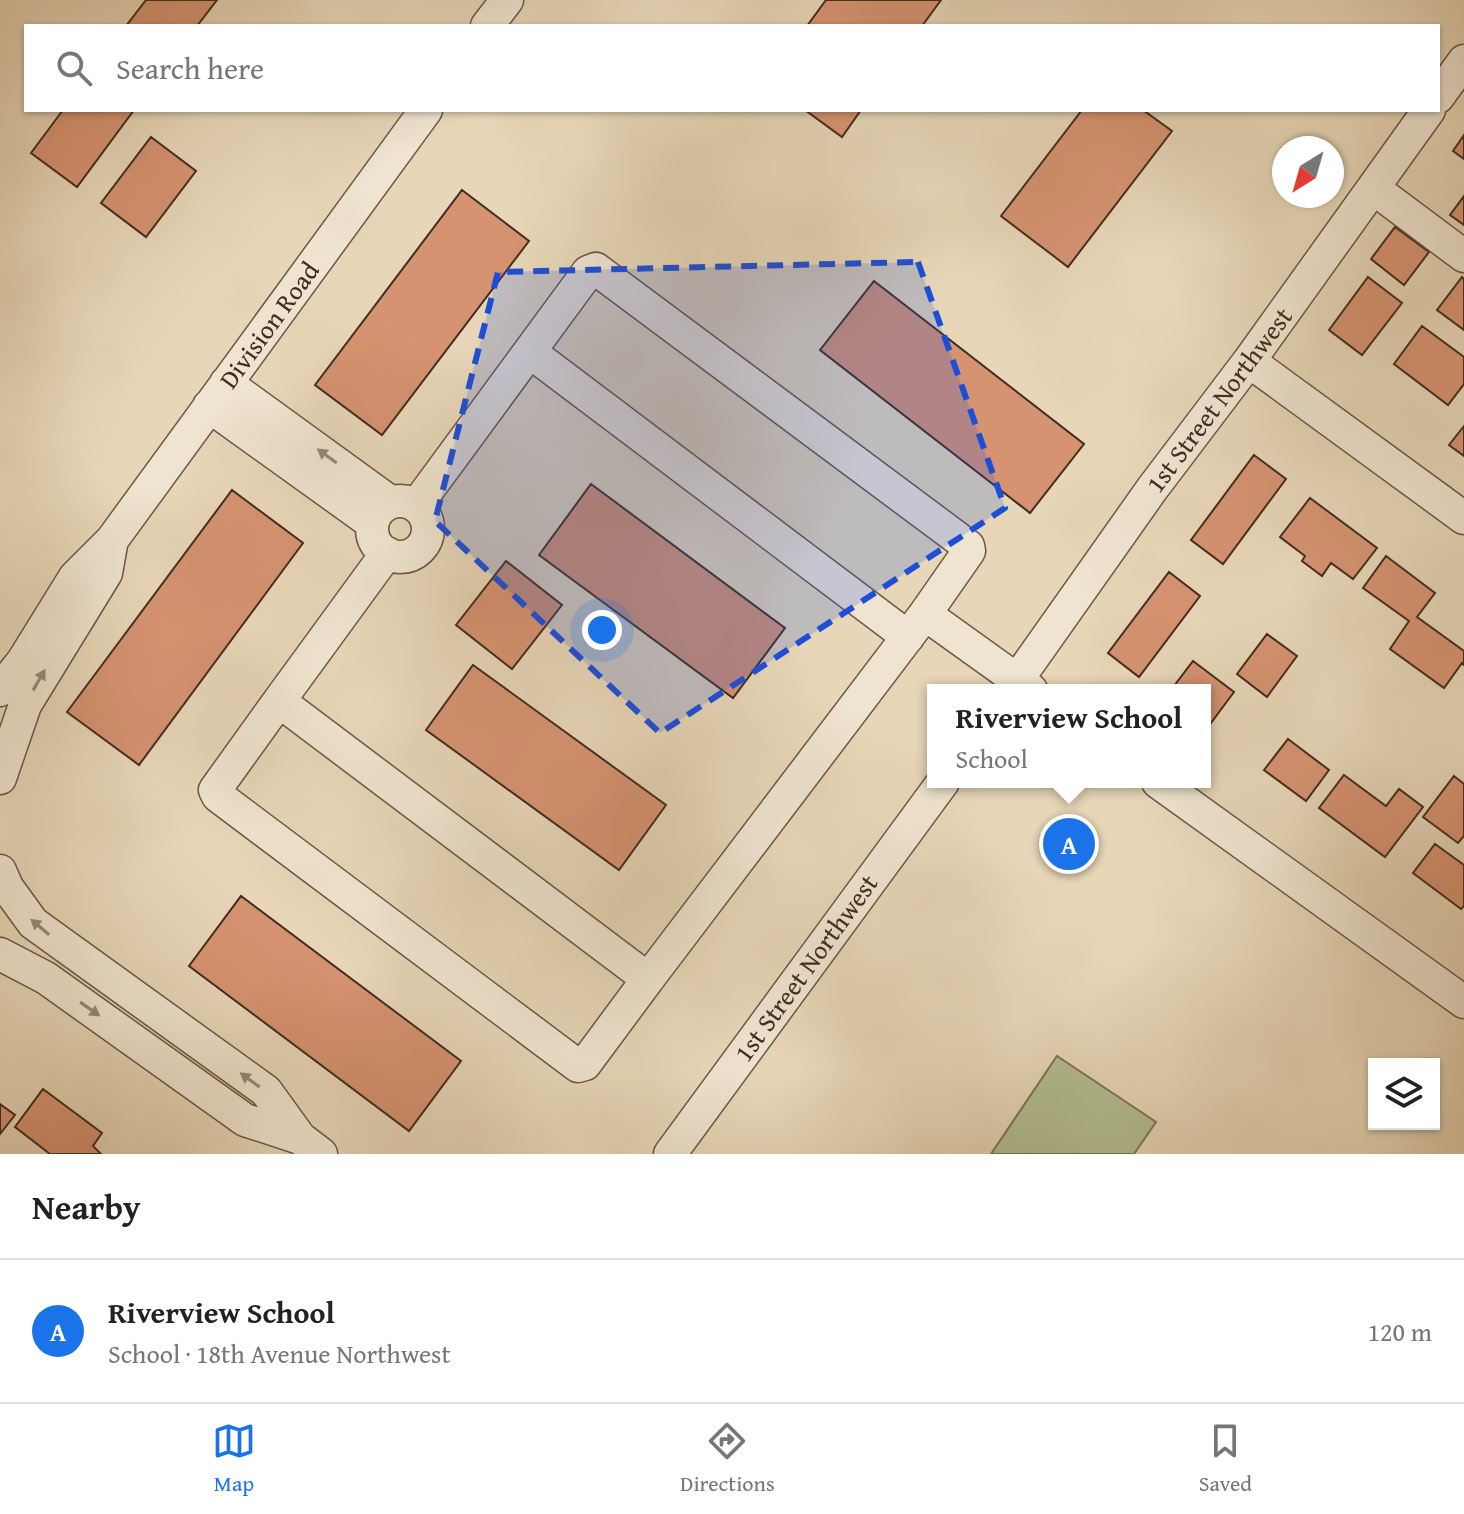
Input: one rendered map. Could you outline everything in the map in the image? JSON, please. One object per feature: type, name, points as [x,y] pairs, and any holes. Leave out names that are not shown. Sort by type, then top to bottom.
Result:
[{"type":"street","points":[[489,24],[507,0]]},
{"type":"street","points":[[1440,94],[1464,61]]},
{"type":"street","name":"Division Road","points":[[0,690],[23,661],[75,577],[112,540],[425,112]]},
{"type":"street","name":"1st Street Northwest","points":[[1021,684],[1152,489],[1249,361],[1428,112]]},
{"type":"street","points":[[1373,188],[1464,256]]},
{"type":"street","points":[[218,395],[393,511],[427,521],[426,539],[413,553],[396,556],[387,553],[374,540],[393,511],[530,352],[588,272],[596,269],[968,546],[969,551],[585,1064],[578,1066],[218,796],[215,790],[387,553]]},
{"type":"street","points":[[530,352],[916,625],[1014,684]]},
{"type":"street","points":[[1249,361],[1464,518]]},
{"type":"street","name":"Division Road","points":[[0,778],[25,705],[106,573],[112,540]]},
{"type":"street","points":[[279,701],[648,979]]},
{"type":"street","name":"1st Street Northwest","points":[[670,1154],[939,788]]},
{"type":"street","points":[[1166,788],[1464,1002]]},
{"type":"street","points":[[0,871],[7,887],[33,923],[266,1091],[310,1146]]},
{"type":"street","points":[[0,954],[46,978],[245,1120],[310,1146]]},
{"type":"highlighted area","points":[[918,262],[1005,508],[660,733],[435,521],[498,272]]},
{"type":"green space","points":[[1057,1056],[1156,1122],[1134,1154],[991,1154]]},
{"type":"building","points":[[146,0],[217,0],[199,24],[128,24]]},
{"type":"building","points":[[826,0],[941,0],[923,24],[808,24]]},
{"type":"building","points":[[62,112],[133,112],[77,187],[31,153]]},
{"type":"building","points":[[808,112],[860,112],[842,137]]},
{"type":"building","points":[[1080,112],[1146,112],[1172,131],[1068,267],[1001,216]]},
{"type":"building","points":[[1464,135],[1464,159],[1453,151]]},
{"type":"building","points":[[151,137],[196,171],[146,237],[101,203]]},
{"type":"building","points":[[462,190],[529,241],[382,435],[315,385]]},
{"type":"building","points":[[1464,196],[1464,225],[1450,215]]},
{"type":"building","points":[[1395,227],[1429,252],[1404,285],[1371,259]]},
{"type":"building","points":[[1368,277],[1402,303],[1362,355],[1329,330]]},
{"type":"building","points":[[1462,277],[1464,279],[1464,330],[1437,310]]},
{"type":"building","points":[[874,281],[1084,444],[1030,513],[820,350]]},
{"type":"building","points":[[1422,326],[1464,357],[1464,384],[1448,405],[1394,364]]},
{"type":"building","points":[[1464,426],[1464,456],[1449,445]]},
{"type":"building","points":[[1254,455],[1286,479],[1223,564],[1191,540]]},
{"type":"building","points":[[591,484],[785,628],[733,698],[539,555]]},
{"type":"building","points":[[232,490],[303,543],[139,765],[67,712]]},
{"type":"building","points":[[1310,498],[1377,548],[1353,579],[1331,563],[1322,576],[1302,561],[1305,556],[1280,537]]},
{"type":"building","points":[[1386,556],[1435,593],[1417,617],[1464,651],[1464,665],[1462,663],[1444,688],[1390,649],[1409,621],[1363,588]]},
{"type":"building","points":[[506,561],[562,605],[512,669],[456,625]]},
{"type":"building","points":[[1169,572],[1200,596],[1139,677],[1108,653]]},
{"type":"building","points":[[1267,634],[1297,656],[1267,697],[1237,674]]},
{"type":"building","points":[[1193,661],[1234,692],[1211,723],[1211,684],[1176,684]]},
{"type":"building","points":[[473,665],[666,805],[619,870],[426,730]]},
{"type":"building","points":[[1288,739],[1329,770],[1306,801],[1264,770]]},
{"type":"building","points":[[1344,775],[1386,806],[1399,789],[1423,807],[1385,857],[1319,808]]},
{"type":"building","points":[[1454,776],[1464,784],[1464,836],[1458,843],[1423,817]]},
{"type":"building","points":[[1435,844],[1464,865],[1464,906],[1461,909],[1413,873]]},
{"type":"building","points":[[241,896],[461,1061],[409,1131],[189,966]]},
{"type":"building","points":[[43,1089],[102,1133],[93,1146],[101,1154],[50,1154],[15,1127]]},
{"type":"building","points":[[0,1104],[15,1115],[0,1134]]},
{"type":"place","name":"Riverview School","points":[[1069,844]]}]
